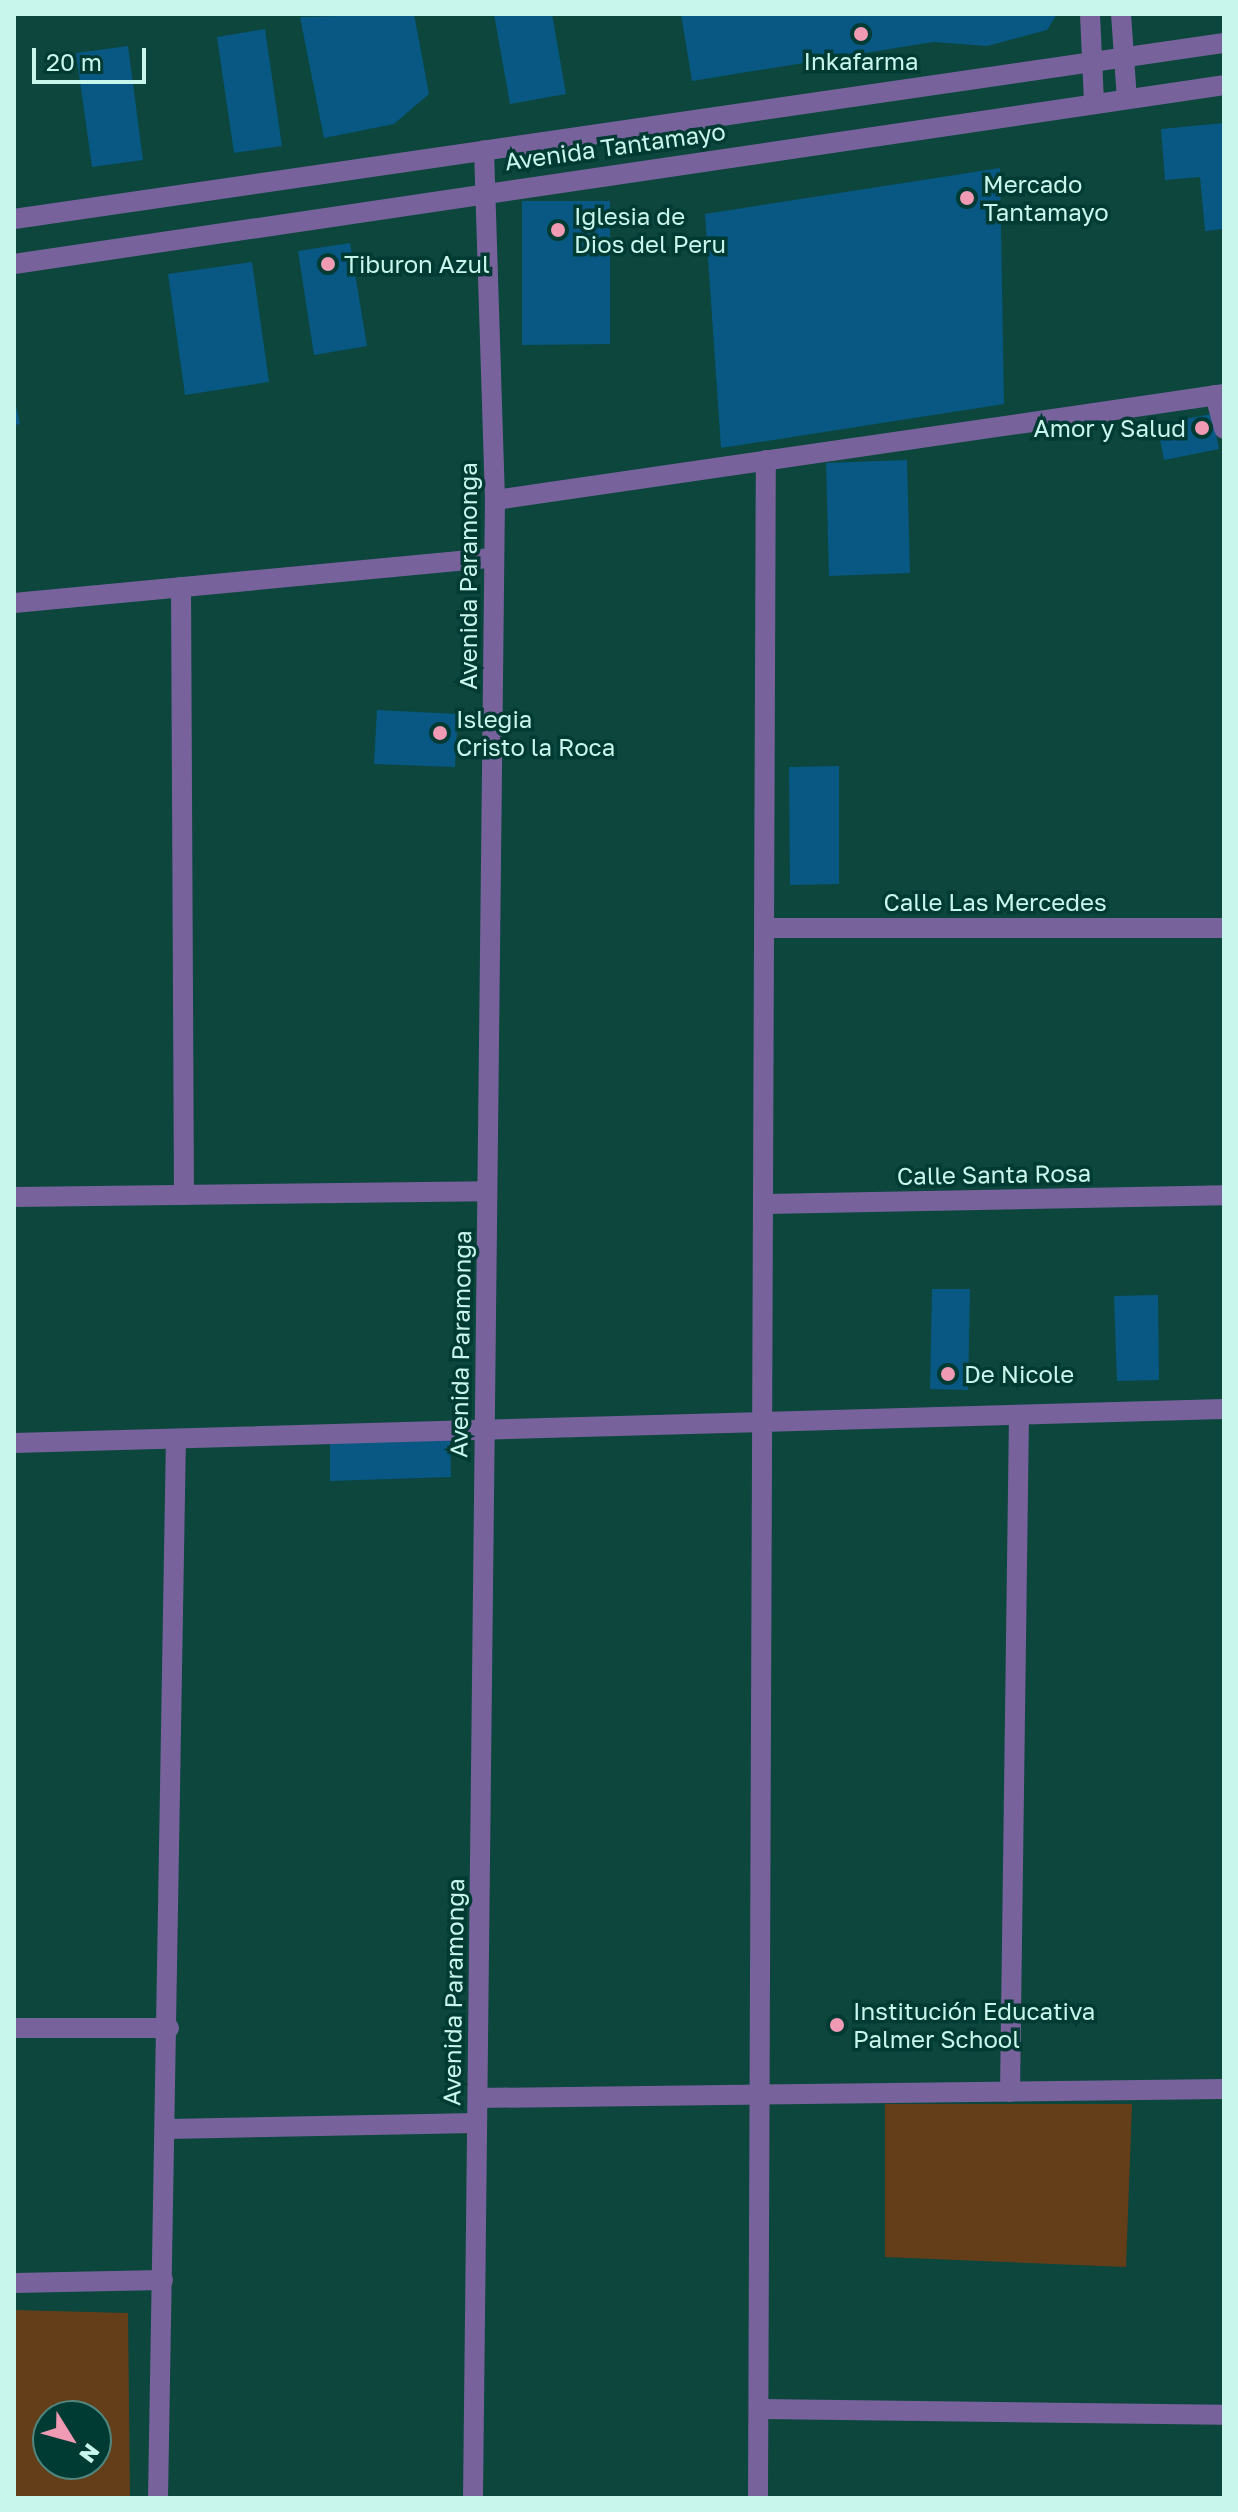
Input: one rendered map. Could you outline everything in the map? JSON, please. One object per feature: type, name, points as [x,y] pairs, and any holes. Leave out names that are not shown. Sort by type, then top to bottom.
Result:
[{"type":"street","points":[[1090,14],[1094,103]]},
{"type":"street","points":[[1121,14],[1127,99]]},
{"type":"street","name":"Avenida Tantamayo","points":[[14,219],[1224,43]]},
{"type":"street","name":"Avenida Tantamayo","points":[[14,264],[489,190],[1224,85]]},
{"type":"street","name":"Avenida Paramonga","points":[[473,2498],[495,500],[489,190],[484,150]]},
{"type":"street","points":[[495,500],[1220,394],[1224,429]]},
{"type":"street","points":[[758,2498],[765,2094],[766,460]]},
{"type":"street","points":[[14,603],[494,558]]},
{"type":"street","points":[[181,587],[184,1195]]},
{"type":"street","name":"Calle Las Mercedes","points":[[766,928],[1224,928]]},
{"type":"street","points":[[14,1197],[487,1191]]},
{"type":"street","name":"Calle Santa Rosa","points":[[766,1204],[1224,1195]]},
{"type":"street","points":[[14,1443],[1224,1409]]},
{"type":"street","points":[[1010,2092],[1019,1415]]},
{"type":"street","points":[[158,2498],[169,2028],[176,1439]]},
{"type":"street","points":[[14,2028],[169,2028]]},
{"type":"street","points":[[478,2098],[1224,2089]]},
{"type":"street","points":[[167,2129],[477,2123]]},
{"type":"street","points":[[14,2283],[163,2280]]},
{"type":"street","points":[[760,2409],[1224,2415]]},
{"type":"shaded area","points":[[885,2104],[1132,2104],[1126,2267],[885,2257]]},
{"type":"shaded area","points":[[14,2310],[128,2313],[130,2498],[14,2498]]},
{"type":"building","points":[[414,14],[429,94],[394,124],[324,138],[300,17]]},
{"type":"building","points":[[494,14],[552,14],[566,94],[510,104]]},
{"type":"building","points":[[681,14],[1057,14],[1047,30],[987,46],[933,42],[692,81]]},
{"type":"building","points":[[265,29],[282,146],[234,153],[217,37]]},
{"type":"building","points":[[128,46],[143,160],[92,167],[76,53]]},
{"type":"building","points":[[1224,123],[1224,229],[1205,231],[1200,177],[1165,180],[1161,129]]},
{"type":"building","points":[[1000,168],[1004,404],[721,448],[705,214]]},
{"type":"building","points":[[522,201],[610,201],[610,344],[522,345]]},
{"type":"building","points":[[350,243],[367,346],[314,355],[298,251]]},
{"type":"building","points":[[252,262],[269,382],[185,395],[168,274]]},
{"type":"building","points":[[14,396],[20,424],[14,425]]},
{"type":"building","points":[[1212,414],[1219,449],[1164,460],[1157,424]]},
{"type":"building","points":[[907,460],[910,573],[829,576],[826,463]]},
{"type":"building","points":[[377,710],[458,714],[455,767],[374,764]]},
{"type":"building","points":[[839,766],[839,884],[790,885],[789,767]]},
{"type":"building","points":[[932,1289],[970,1289],[968,1390],[930,1389]]},
{"type":"building","points":[[1158,1295],[1159,1380],[1117,1381],[1114,1296]]},
{"type":"building","points":[[450,1437],[451,1477],[330,1481],[330,1442]]},
{"type":"place","name":"Inkafarma","points":[[861,34]]},
{"type":"place","name":"Mercado Tantamayo","points":[[967,198]]},
{"type":"place","name":"Iglesia de Dios del Peru","points":[[558,230]]},
{"type":"place","name":"Tiburon Azul","points":[[328,264]]},
{"type":"place","name":"Amor y Salud","points":[[1202,428]]},
{"type":"place","name":"Islegia Cristo la Roca","points":[[440,733]]},
{"type":"place","name":"De Nicole","points":[[948,1374]]},
{"type":"place","name":"Institución Educativa Palmer School","points":[[837,2025]]}]
